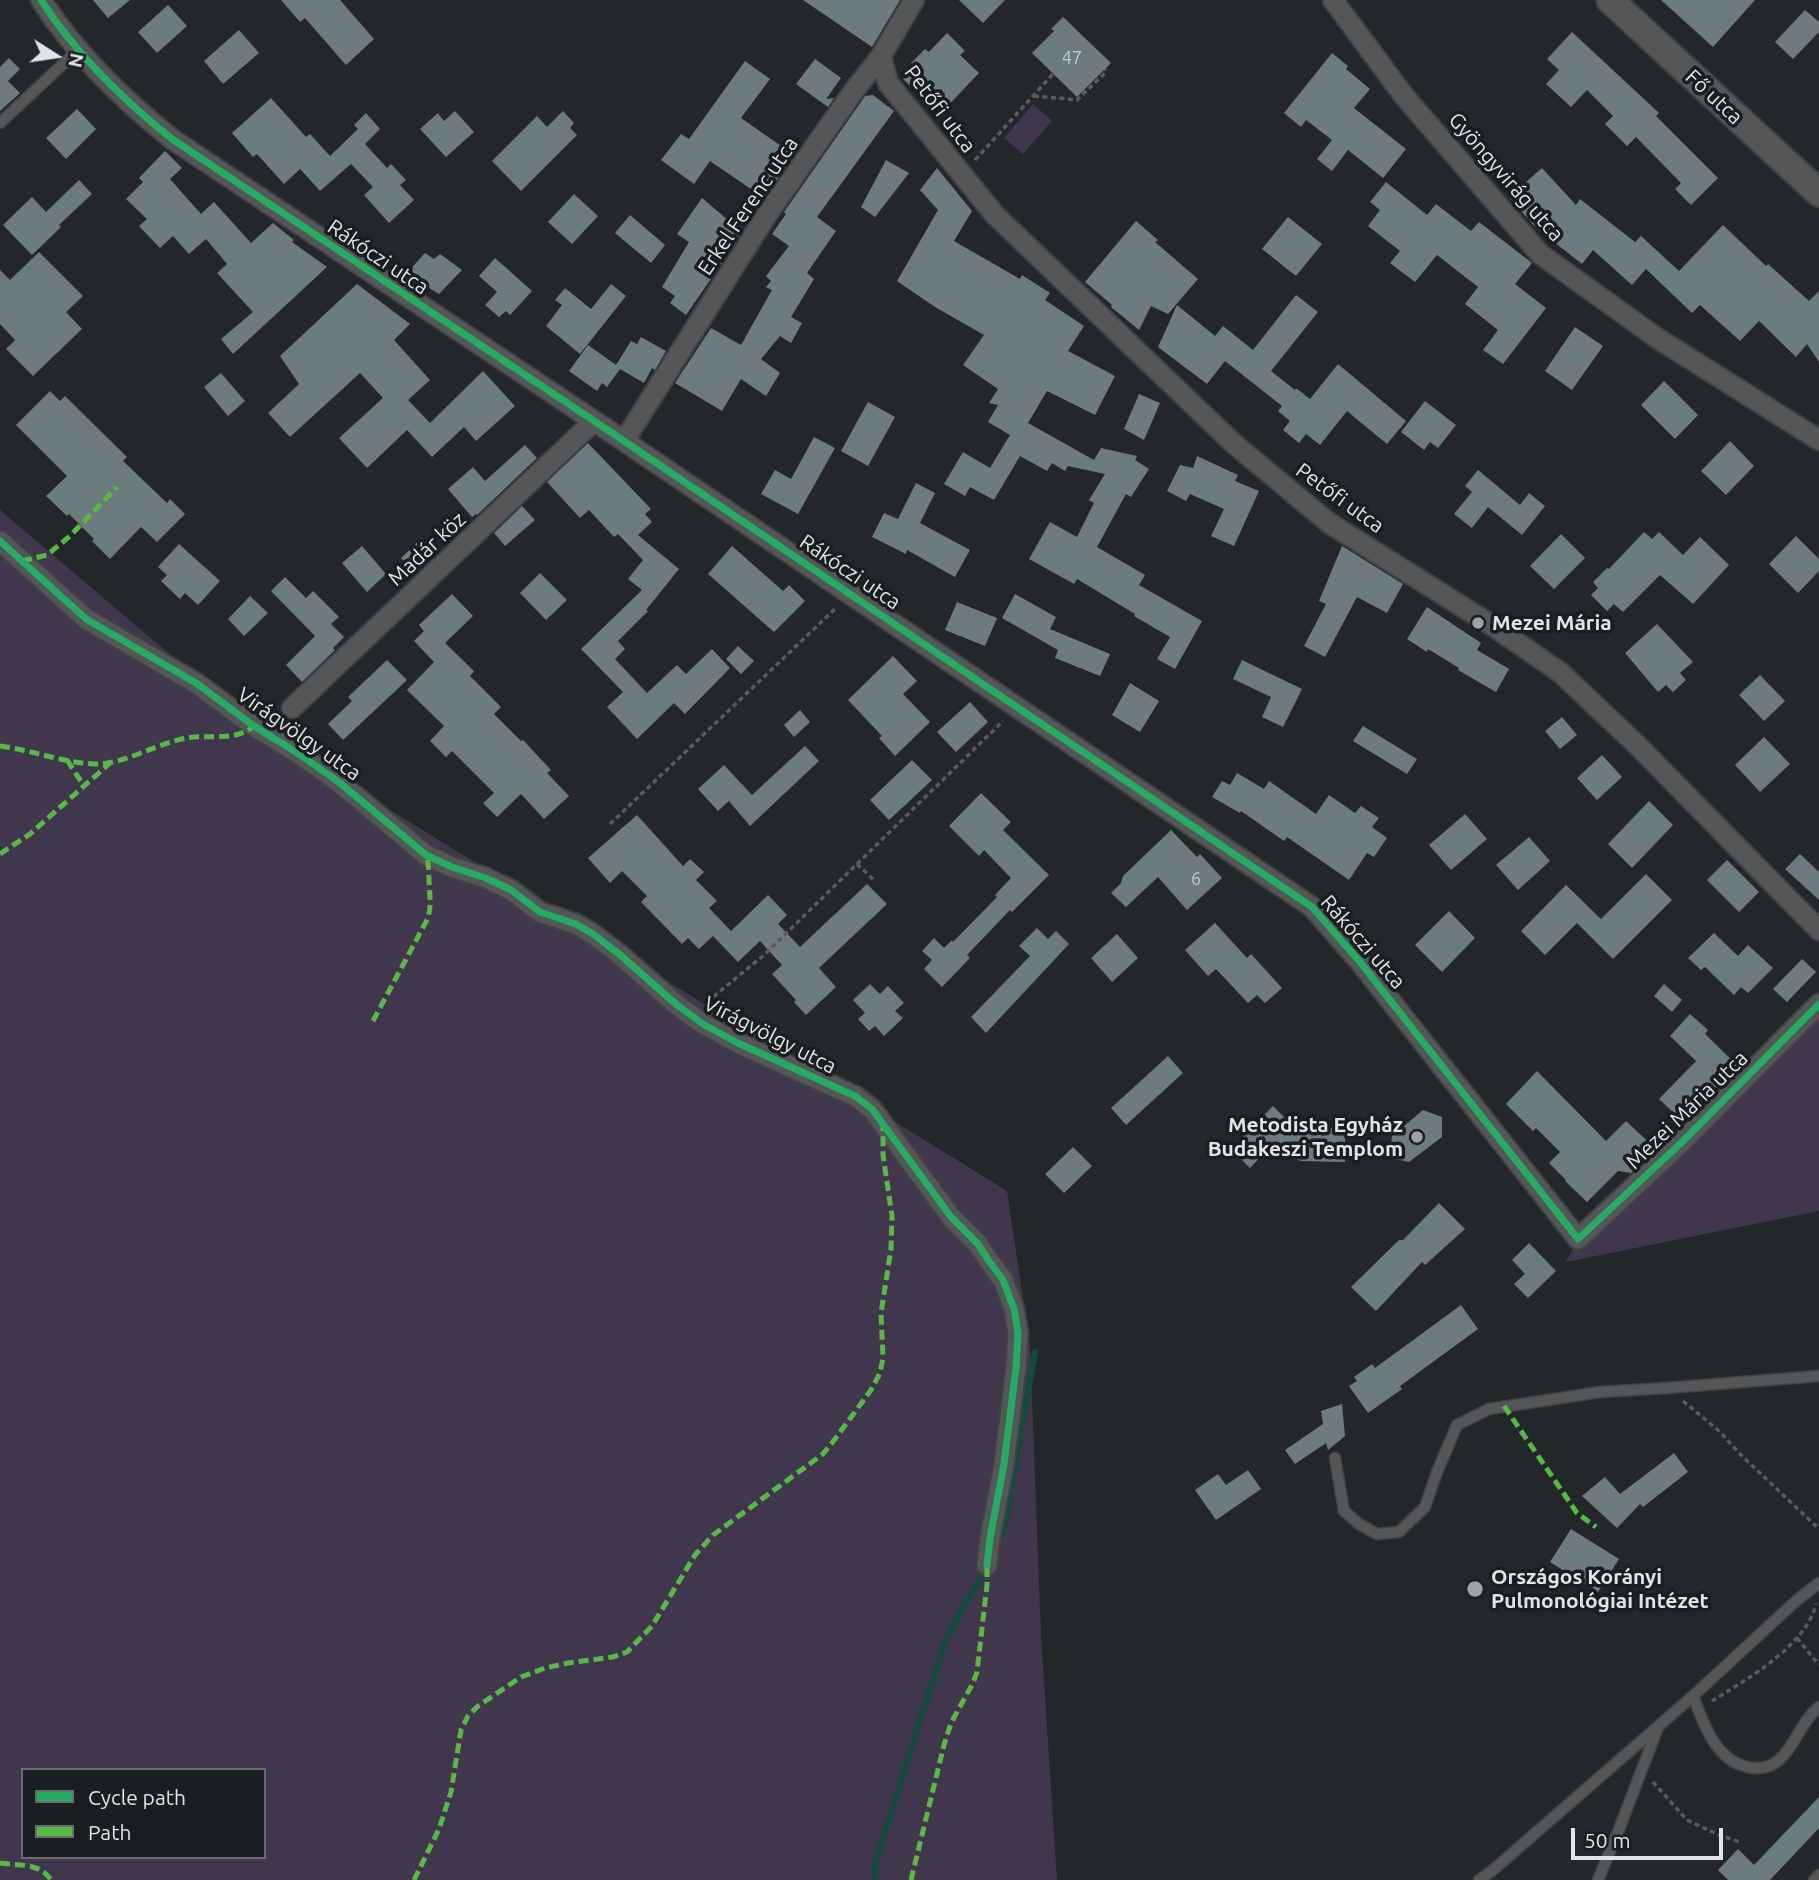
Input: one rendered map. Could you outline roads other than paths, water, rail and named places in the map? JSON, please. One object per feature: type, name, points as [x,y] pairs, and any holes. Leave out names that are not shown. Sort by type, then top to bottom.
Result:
[{"type":"main road","name":"Fő utca","points":[[1610,0],[1819,193]]},
{"type":"street","name":"Rákóczi utca","points":[[41,0],[78,50],[121,97],[172,139],[1312,906],[1368,972],[1578,1239]]},
{"type":"street","name":"Erkel Ferenc utca","points":[[624,441],[764,219],[881,56],[914,0]]},
{"type":"street","name":"Gyöngyvirág utca","points":[[1333,0],[1404,96],[1540,254],[1657,338],[1819,440]]},
{"type":"street","name":"Petőfi utca","points":[[881,56],[888,83],[995,215],[1244,452],[1329,523],[1493,626],[1561,673],[1638,746],[1819,930]]},
{"type":"street","name":"Madár köz","points":[[292,708],[593,422]]},
{"type":"street","name":"Virágvölgy utca","points":[[0,541],[86,619],[196,683],[254,726],[299,754],[340,783],[426,855],[486,878],[512,890],[540,912],[576,924],[593,934],[703,1024],[738,1043],[855,1096],[872,1109],[945,1209],[977,1244],[1003,1280],[1014,1308],[1018,1333],[1016,1368],[1004,1464],[987,1565]]},
{"type":"street","name":"Mezei Mária utca","points":[[1578,1239],[1681,1143],[1819,1004]]},
{"type":"lane","points":[[0,123],[78,50]]},
{"type":"lane","points":[[1335,1458],[1344,1511],[1377,1534],[1399,1532],[1425,1507],[1457,1425],[1489,1409],[1600,1392],[1819,1376]]},
{"type":"lane","points":[[1479,1880],[1659,1726],[1819,1583]]},
{"type":"lane","points":[[1693,1696],[1706,1731],[1717,1747],[1732,1761],[1748,1767],[1764,1768],[1778,1761],[1819,1707]]},
{"type":"lane","points":[[1598,1880],[1659,1726]]},
{"type":"lane","points":[[1814,1880],[1819,1875]]},
{"type":"waterway","points":[[997,1545],[1005,1527],[1035,1352]]},
{"type":"waterway","points":[[875,1880],[875,1863],[946,1639],[986,1567]]},
{"type":"place","name":"Mezei Mária","points":[[1478,623]]},
{"type":"place","name":"Metodista Egyház Budakeszi Templom","points":[[1417,1137]]},
{"type":"place","name":"Országos Korányi Pulmonológiai Intézet","points":[[1475,1589]]}]
